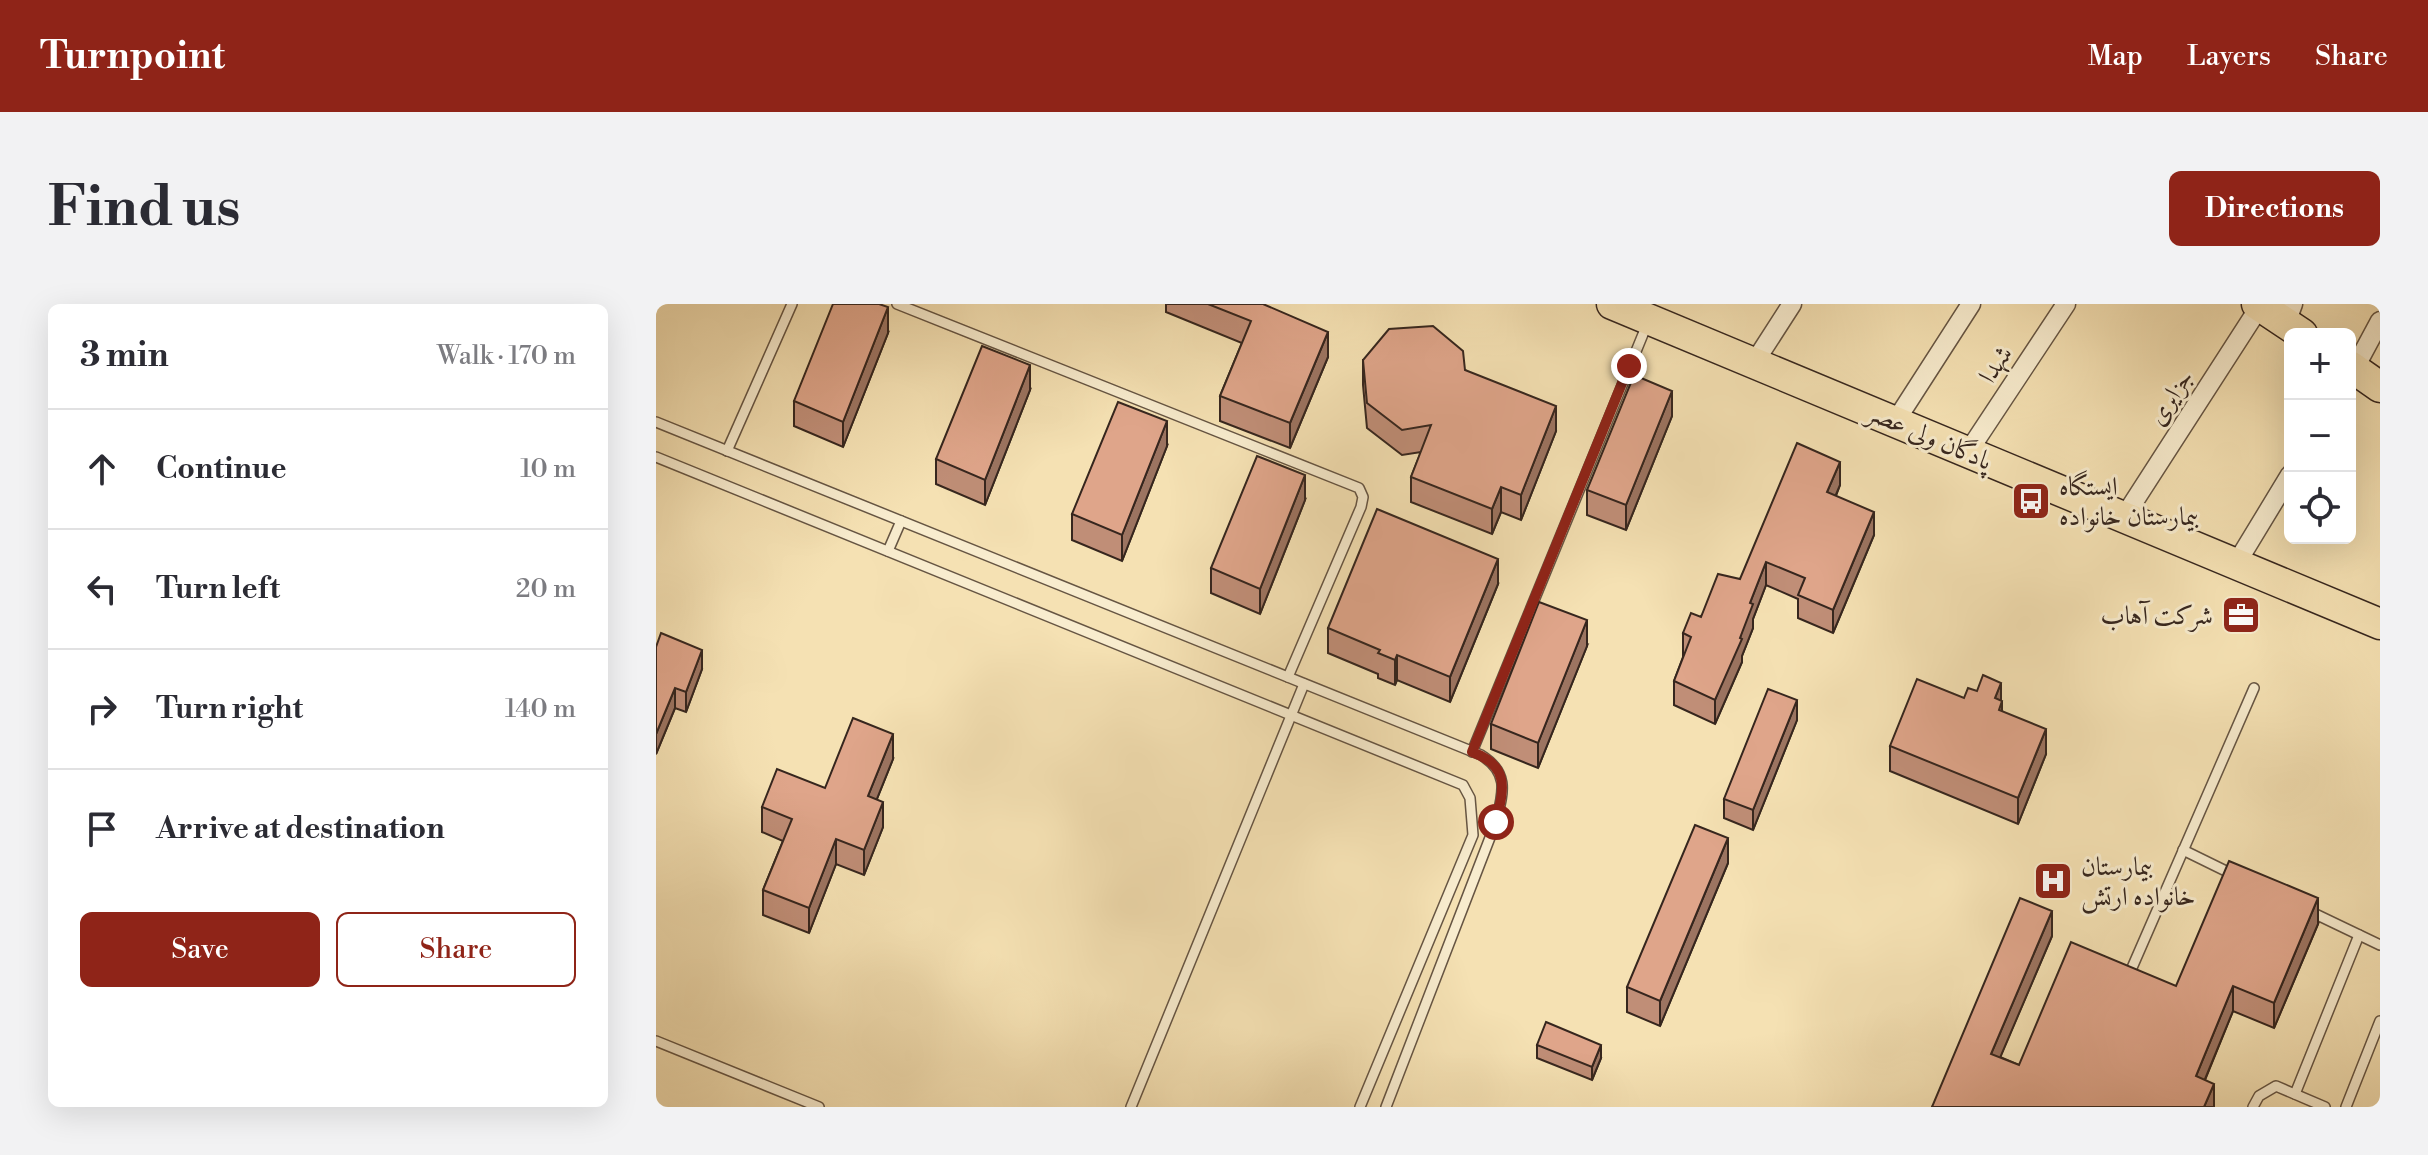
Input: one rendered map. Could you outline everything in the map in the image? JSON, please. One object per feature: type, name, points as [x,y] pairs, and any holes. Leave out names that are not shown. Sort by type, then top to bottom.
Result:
[{"type":"main road","name":"پادگان ولی عصر","points":[[1612,304],[1652,312],[1754,363],[2380,624]]},
{"type":"main road","points":[[2259,305],[2294,320]]},
{"type":"main road","points":[[2356,374],[2380,387]]},
{"type":"street","points":[[1754,363],[1792,304]]},
{"type":"street","points":[[1895,422],[1971,304]]},
{"type":"street","name":"شهدا","points":[[1968,452],[2066,304]]},
{"type":"street","name":"جزایری","points":[[2124,517],[2259,305]]},
{"type":"street","points":[[2356,362],[2380,321]]},
{"type":"street","points":[[2236,564],[2284,485]]},
{"type":"lane","points":[[727,451],[792,304]]},
{"type":"lane","points":[[897,304],[1359,488],[1363,497],[1361,507],[1288,677]]},
{"type":"lane","points":[[1472,752],[1652,312]]},
{"type":"lane","points":[[656,422],[1493,763],[1503,780],[1496,822],[1386,1107]]},
{"type":"lane","points":[[656,457],[1463,785],[1470,798],[1473,835],[1360,1107]]},
{"type":"lane","points":[[888,551],[901,521]]},
{"type":"lane","points":[[1131,1107],[1304,684]]},
{"type":"lane","points":[[2128,977],[2254,688]]},
{"type":"lane","points":[[2183,850],[2251,883]]},
{"type":"lane","points":[[2291,902],[2380,945]]},
{"type":"lane","points":[[2295,1094],[2359,935]]},
{"type":"lane","points":[[2346,1107],[2380,1021]]},
{"type":"lane","points":[[656,1041],[819,1107]]},
{"type":"lane","points":[[2253,1107],[2259,1096],[2276,1086],[2325,1107]]},
{"type":"building","points":[[833,304],[879,304],[888,307],[843,422],[794,401]]},
{"type":"building","points":[[1208,304],[1263,304],[1328,332],[1290,423],[1220,396],[1251,321]]},
{"type":"building","points":[[1433,326],[1463,351],[1465,370],[1556,406],[1521,495],[1501,487],[1492,509],[1411,477],[1431,425],[1402,430],[1367,403],[1363,360],[1389,329]]},
{"type":"building","points":[[982,346],[1030,365],[985,480],[936,459]]},
{"type":"building","points":[[1634,375],[1672,391],[1626,505],[1587,490]]},
{"type":"building","points":[[1118,402],[1167,421],[1122,535],[1072,514]]},
{"type":"building","points":[[1797,443],[1840,462],[1827,492],[1874,512],[1833,610],[1798,595],[1805,578],[1766,562],[1750,603],[1753,604],[1742,639],[1715,700],[1674,681],[1691,637],[1683,633],[1691,613],[1701,617],[1718,574],[1740,579]]},
{"type":"building","points":[[1257,456],[1305,475],[1260,589],[1211,568]]},
{"type":"building","points":[[1377,509],[1498,559],[1450,677],[1397,655],[1395,660],[1378,653],[1380,650],[1328,628]]},
{"type":"building","points":[[1539,602],[1587,620],[1538,743],[1491,724]]},
{"type":"building","points":[[661,633],[702,650],[686,692],[675,688],[656,734],[656,647]]},
{"type":"building","points":[[1983,675],[2001,683],[1995,698],[2002,701],[1999,710],[2046,729],[2018,798],[1890,746],[1917,679],[1964,698],[1968,688],[1977,691]]},
{"type":"building","points":[[1768,689],[1797,700],[1753,810],[1724,799]]},
{"type":"building","points":[[853,718],[893,734],[868,796],[883,802],[864,850],[836,839],[809,908],[763,890],[792,819],[762,807],[777,769],[825,788]]},
{"type":"building","points":[[1695,825],[1728,838],[1660,1001],[1627,987]]},
{"type":"building","points":[[2229,861],[2318,898],[2274,1003],[2233,986],[2196,1076],[2214,1084],[2204,1107],[1932,1107],[2020,898],[2052,911],[1991,1054],[2019,1065],[2071,942],[2176,986]]},
{"type":"building","points":[[1546,1022],[1601,1045],[1592,1067],[1537,1045]]},
{"type":"place","name":"ایستگاه بیمارستان خانواده","points":[[2031,501]]},
{"type":"place","name":"شرکت آهاب","points":[[2241,615]]},
{"type":"place","name":"بیمارستان خانواده ارتش","points":[[2053,881]]},
{"type":"route","points":[[1496,822],[1503,780],[1493,763],[1472,752],[1629,366]]}]
